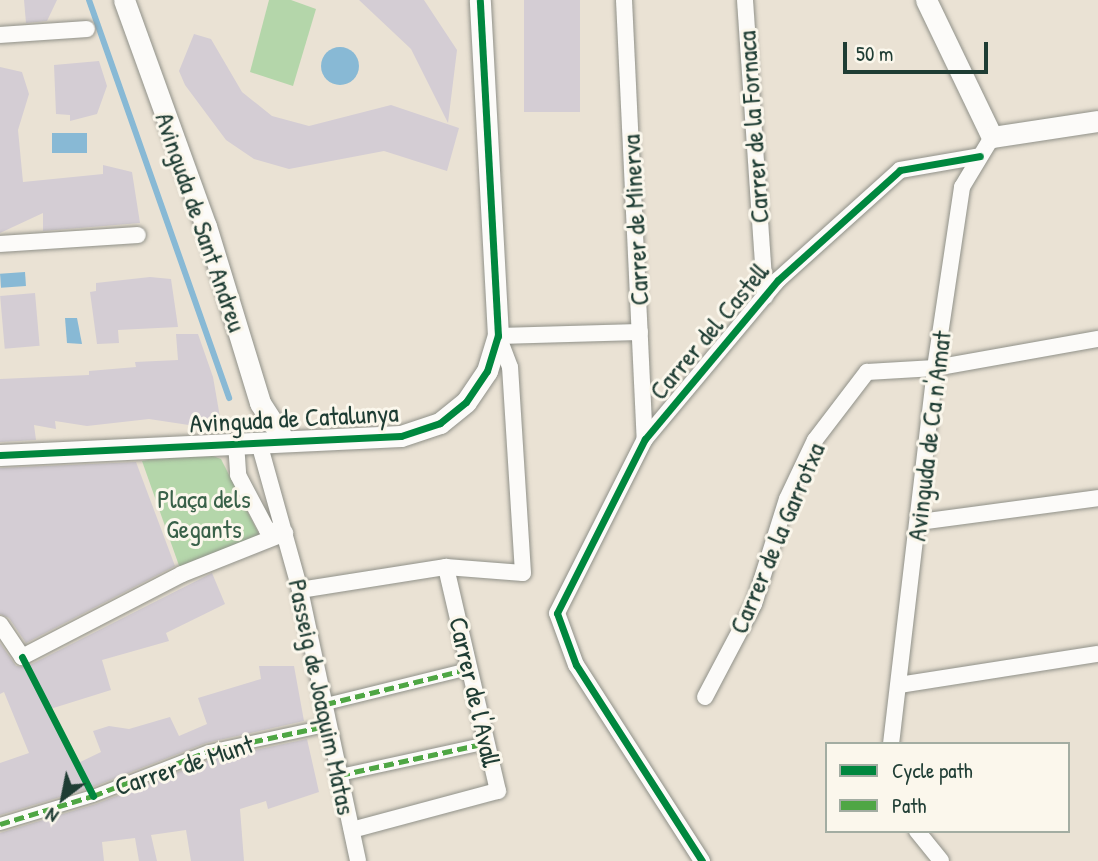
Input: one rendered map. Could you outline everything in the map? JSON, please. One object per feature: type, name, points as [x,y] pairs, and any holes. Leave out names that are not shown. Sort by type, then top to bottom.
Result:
[{"type":"street","name":"Avinguda de Sant Andreu","points":[[124,0],[206,226],[260,402],[284,440]]},
{"type":"street","name":"Avinguda de Catalunya","points":[[0,455],[401,436],[440,423],[466,402],[487,371],[498,336],[480,0]]},
{"type":"street","name":"Carrer de Minerva","points":[[624,0],[645,439]]},
{"type":"street","name":"Carrer de la Fornaca","points":[[745,0],[765,296]]},
{"type":"street","points":[[926,0],[992,137],[1098,121]]},
{"type":"street","points":[[0,36],[87,29]]},
{"type":"street","name":"Avinguda de Ca n'Amat","points":[[891,742],[935,368],[962,187],[992,137]]},
{"type":"street","name":"Carrer del Castell","points":[[702,861],[576,665],[557,613],[645,439],[765,296],[900,170],[980,156]]},
{"type":"street","points":[[0,244],[138,235]]},
{"type":"street","points":[[300,590],[446,567],[523,573],[510,367],[498,336],[640,332]]},
{"type":"street","name":"Carrer de la Garrotxa","points":[[705,696],[754,604],[788,499],[815,440],[867,372],[935,368],[1098,339]]},
{"type":"street","points":[[236,443],[238,475],[267,530],[285,533]]},
{"type":"street","name":"Passeig de Joaquim Matas","points":[[259,443],[300,590],[358,861]]},
{"type":"street","points":[[919,522],[1098,498]]},
{"type":"street","points":[[0,624],[22,657],[181,574],[285,533]]},
{"type":"street","name":"Carrer de l'Avall","points":[[352,831],[498,791],[446,567]]},
{"type":"street","points":[[899,685],[1098,654]]},
{"type":"street","points":[[326,704],[469,669]]},
{"type":"street","name":"Carrer de Munt","points":[[0,824],[93,796],[209,751],[330,725]]},
{"type":"street","points":[[340,775],[487,743]]},
{"type":"street","points":[[919,833],[942,861]]},
{"type":"green space","points":[[269,0],[291,0],[316,9],[293,86],[250,72]]},
{"type":"green space","name":"Plaça dels Gegants","points":[[199,451],[221,459],[261,538],[182,574],[142,461]]},
{"type":"water","points":[[340,47],[353,53],[359,66],[353,79],[340,85],[327,79],[321,66],[327,53]]},
{"type":"water","points":[[52,133],[87,133],[87,153],[52,153]]},
{"type":"water","points":[[25,272],[26,286],[1,288],[0,274]]},
{"type":"water","points":[[65,318],[77,318],[82,344],[67,343]]},
{"type":"building","points":[[24,0],[57,0],[47,21],[26,23]]},
{"type":"building","points":[[359,0],[424,0],[457,50],[448,123],[411,49]]},
{"type":"building","points":[[524,0],[580,0],[580,112],[524,112]]},
{"type":"building","points":[[194,34],[211,39],[242,92],[272,116],[309,126],[391,105],[459,128],[447,171],[384,151],[289,169],[254,159],[226,140],[185,85],[179,71]]},
{"type":"building","points":[[99,61],[107,86],[97,114],[70,121],[70,115],[56,114],[54,65]]},
{"type":"building","points":[[0,67],[22,72],[29,94],[18,130],[23,182],[103,174],[103,165],[132,172],[140,223],[43,231],[43,213],[0,233]]},
{"type":"building","points":[[150,277],[171,279],[178,327],[118,330],[119,343],[97,344],[90,292],[96,291],[96,283]]},
{"type":"building","points":[[35,293],[40,346],[5,349],[0,296]]},
{"type":"building","points":[[176,334],[198,334],[213,377],[221,423],[202,427],[149,419],[87,426],[55,421],[56,429],[34,425],[36,440],[0,442],[0,379],[89,375],[89,371],[136,367],[135,362],[178,360]]},
{"type":"building","points":[[136,462],[175,566],[26,643],[9,618],[0,614],[0,468]]},
{"type":"building","points":[[212,573],[225,604],[166,633],[169,641],[102,660],[111,690],[47,710],[74,765],[101,752],[93,731],[109,726],[129,729],[170,717],[179,736],[207,724],[198,698],[261,679],[259,666],[294,666],[304,721],[206,743],[90,788],[0,815],[0,763],[29,753],[4,692],[0,694],[0,643],[16,666],[26,667]]},
{"type":"building","points":[[307,739],[319,792],[268,809],[266,801],[240,809],[244,861],[191,861],[186,830],[151,835],[157,861],[139,861],[135,838],[102,842],[104,861],[0,861],[0,833],[96,804],[212,759]]},
{"type":"waterway","points":[[89,0],[229,398]]},
{"type":"marked path","points":[[326,704],[469,669]]},
{"type":"marked path","points":[[0,824],[93,796],[209,751],[330,725]]},
{"type":"marked path","points":[[340,775],[487,743]]},
{"type":"cycle path","points":[[0,455],[401,436],[440,423],[466,402],[487,371],[498,336],[480,0]]},
{"type":"cycle path","points":[[702,861],[576,665],[557,613],[645,439],[778,280],[900,170],[980,156]]},
{"type":"cycle path","points":[[22,657],[93,796]]}]
